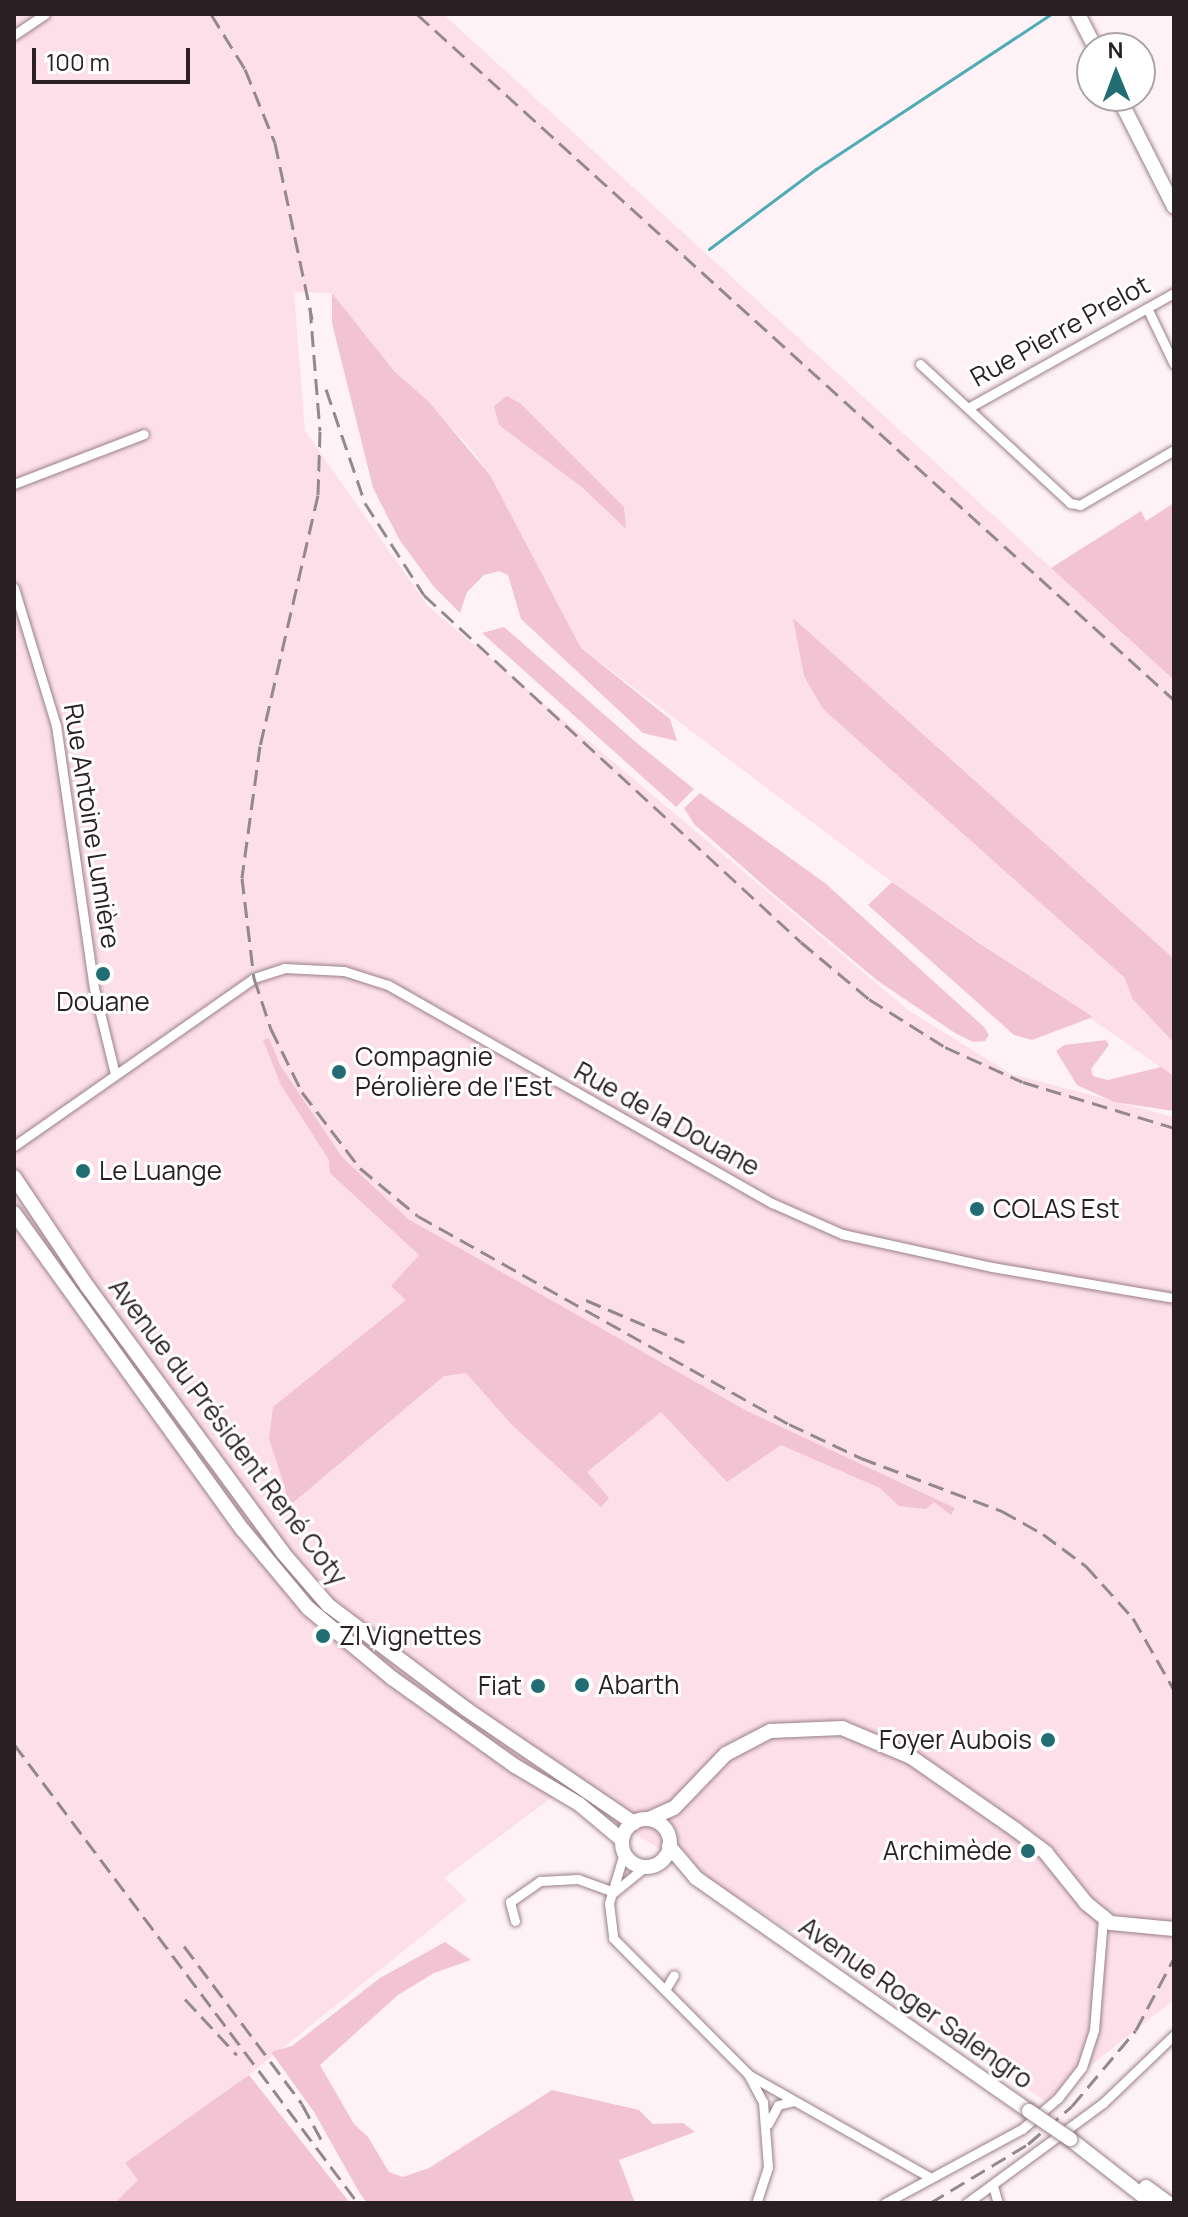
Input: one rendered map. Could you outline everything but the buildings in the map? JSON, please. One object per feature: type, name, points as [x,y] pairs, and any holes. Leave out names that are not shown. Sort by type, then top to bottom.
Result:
[{"type":"main road","points":[[1078,14],[1087,32]]},
{"type":"main road","points":[[1126,112],[1174,207]]},
{"type":"main road","name":"Avenue du Président René Coty","points":[[14,1177],[87,1286],[283,1553],[328,1605],[466,1709],[641,1821],[662,1826],[669,1842]]},
{"type":"main road","name":"Avenue du Président René Coty","points":[[14,1213],[243,1530],[308,1608],[392,1678],[579,1804],[623,1847],[651,1865]]},
{"type":"main road","points":[[623,1847],[641,1821],[674,1808],[702,1775],[746,1742],[770,1731],[842,1728],[911,1757],[1016,1830],[1046,1853],[1103,1918],[1136,1929],[1174,1929]]},
{"type":"main road","points":[[651,1865],[669,1842],[674,1808]]},
{"type":"main road","name":"Avenue Roger Salengro","points":[[669,1842],[696,1878],[1070,2139],[1152,2203]]},
{"type":"main road","name":"Avenue Roger Salengro","points":[[651,1865],[696,1878]]},
{"type":"main road","name":"Avenue Roger Salengro","points":[[1109,2167],[1168,2203]]},
{"type":"street","points":[[14,35],[45,14]]},
{"type":"street","name":"Rue Pierre Prelot","points":[[968,408],[1174,293]]},
{"type":"street","points":[[1147,308],[1174,364]]},
{"type":"street","points":[[920,364],[1070,503],[1080,505],[1174,450]]},
{"type":"street","points":[[14,484],[144,434]]},
{"type":"street","name":"Rue Antoine Lumière","points":[[14,588],[56,725],[94,988],[115,1074]]},
{"type":"street","name":"Rue de la Douane","points":[[14,1146],[263,974],[291,968],[344,971],[388,985],[772,1203],[842,1234],[992,1267],[1174,1298]]},
{"type":"street","points":[[623,1847],[608,1914],[613,1938],[748,2074],[931,2178]]},
{"type":"street","points":[[614,1892],[651,1865]]},
{"type":"street","points":[[515,1921],[509,1913],[510,1902],[540,1881],[578,1879],[614,1892]]},
{"type":"street","points":[[885,2203],[1022,2129],[1058,2098],[1082,2067],[1101,1990],[1103,1918]]},
{"type":"street","points":[[665,1990],[674,1975]]},
{"type":"street","points":[[971,2202],[1103,2103],[1174,2035]]},
{"type":"street","points":[[748,2074],[768,2124],[768,2167],[756,2203]]},
{"type":"street","points":[[768,2124],[778,2105],[794,2101]]},
{"type":"street","points":[[993,2186],[998,2203]]},
{"type":"shaded area","points":[[14,14],[443,14],[1174,680],[1174,1076],[892,882],[581,648],[490,475],[468,445],[395,372],[332,293],[294,292],[305,431],[428,606],[908,1010],[1011,1074],[1174,1117],[1174,2000],[1045,2101],[856,1971],[563,1789],[444,1878],[467,1900],[235,2086],[125,2163],[158,2203],[14,2203]]},
{"type":"shaded area","points":[[332,293],[395,372],[428,401],[490,475],[581,648],[670,719],[677,741],[643,733],[521,619],[508,575],[499,571],[484,575],[467,592],[460,613],[434,587],[399,539],[373,488],[332,323]]},
{"type":"shaded area","points":[[507,396],[521,404],[624,507],[626,529],[583,488],[499,425],[494,406]]},
{"type":"shaded area","points":[[1174,503],[1174,680],[1051,568],[1141,511],[1146,521]]},
{"type":"shaded area","points":[[793,618],[1174,959],[1174,1043],[1132,998],[1125,978],[823,709],[804,676]]},
{"type":"shaded area","points":[[504,627],[694,789],[676,807],[482,633]]},
{"type":"shaded area","points":[[700,793],[825,883],[984,1027],[989,1035],[985,1041],[973,1042],[955,1033],[878,981],[770,891],[694,824],[684,808]]},
{"type":"shaded area","points":[[892,882],[1093,1017],[1032,1040],[1014,1035],[868,905]]},
{"type":"shaded area","points":[[269,1038],[280,1065],[342,1157],[408,1219],[747,1411],[955,1508],[951,1515],[934,1502],[926,1509],[899,1506],[880,1488],[781,1445],[727,1482],[661,1412],[587,1472],[609,1498],[601,1507],[512,1425],[466,1373],[444,1376],[283,1511],[286,1491],[269,1439],[273,1407],[406,1300],[391,1286],[419,1255],[330,1173],[329,1160],[281,1085],[263,1040]]},
{"type":"shaded area","points":[[1106,1040],[1109,1045],[1091,1069],[1093,1076],[1108,1080],[1161,1067],[1174,1076],[1174,1111],[1114,1102],[1077,1085],[1056,1051],[1064,1045]]},
{"type":"shaded area","points":[[445,1942],[471,1960],[434,1973],[398,1995],[320,2065],[354,2124],[368,2137],[389,2172],[403,2177],[429,2168],[552,2090],[639,2110],[653,2124],[683,2123],[695,2132],[619,2160],[635,2203],[367,2203],[314,2112],[271,2052],[292,2046],[380,1978]]},
{"type":"shaded area","points":[[249,2075],[350,2203],[115,2203],[138,2180],[125,2163]]},
{"type":"waterway","points":[[709,249],[816,169],[1051,14]]},
{"type":"railway","points":[[211,14],[245,69],[275,143],[312,319]]},
{"type":"railway","points":[[417,14],[1174,700]]},
{"type":"railway","points":[[310,307],[320,431],[318,495],[260,746],[242,878],[254,978],[271,1029],[302,1092],[360,1168],[418,1216],[789,1424],[861,1458],[1002,1511],[1043,1534],[1086,1566],[1133,1618],[1174,1690]]},
{"type":"railway","points":[[326,389],[365,503],[424,595],[801,942],[869,999],[945,1047],[1023,1082],[1174,1128]]},
{"type":"railway","points":[[586,1300],[684,1342]]},
{"type":"railway","points":[[14,1744],[358,2203]]},
{"type":"railway","points":[[184,1946],[302,2104],[322,2141]]},
{"type":"railway","points":[[930,2203],[1028,2144],[1072,2106],[1136,2030],[1174,1958]]},
{"type":"railway","points":[[185,1999],[237,2055]]},
{"type":"place","name":"Douane","points":[[103,974]]},
{"type":"place","name":"Compagnie Pérolière de l'Est","points":[[339,1072]]},
{"type":"place","name":"Le Luange","points":[[83,1171]]},
{"type":"place","name":"COLAS Est","points":[[977,1209]]},
{"type":"place","name":"ZI Vignettes","points":[[323,1636]]},
{"type":"place","name":"Abarth","points":[[582,1685]]},
{"type":"place","name":"Fiat","points":[[538,1686]]},
{"type":"place","name":"Foyer Aubois","points":[[1048,1740]]},
{"type":"place","name":"Archimède","points":[[1028,1851]]}]
